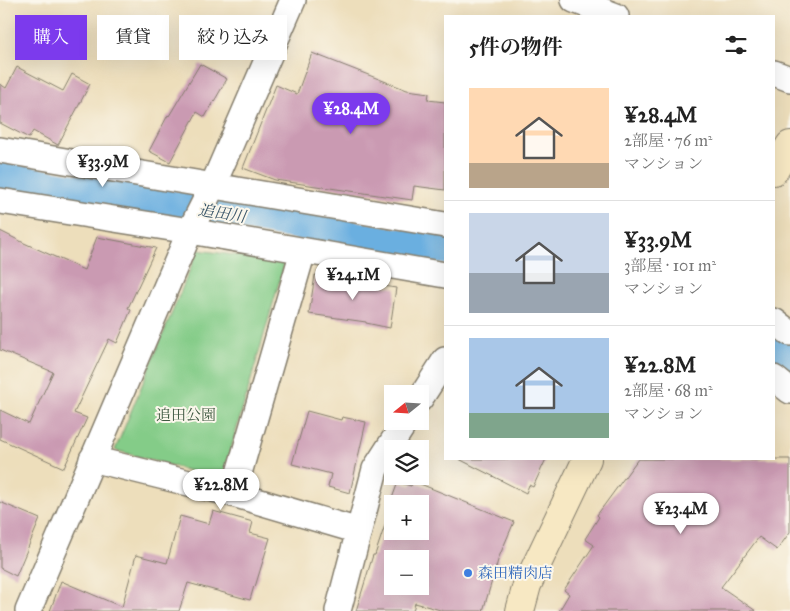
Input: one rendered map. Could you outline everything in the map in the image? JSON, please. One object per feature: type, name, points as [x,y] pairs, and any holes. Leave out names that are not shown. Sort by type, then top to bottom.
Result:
[{"type":"street","points":[[28,611],[190,231],[212,186],[293,0]]},
{"type":"street","points":[[574,0],[613,15]]},
{"type":"street","points":[[775,74],[790,79]]},
{"type":"street","points":[[775,169],[790,145]]},
{"type":"street","points":[[0,150],[444,225]]},
{"type":"street","points":[[0,201],[190,231],[444,275]]},
{"type":"street","points":[[233,494],[303,251]]},
{"type":"street","points":[[775,322],[790,333]]},
{"type":"street","points":[[429,385],[444,362]]},
{"type":"street","points":[[775,379],[790,390]]},
{"type":"street","points":[[338,611],[375,469],[400,430]]},
{"type":"street","points":[[92,459],[233,494],[359,531]]},
{"type":"street","points":[[520,611],[527,586],[587,460]]},
{"type":"green space","name":"追田公園","points":[[198,250],[285,262],[222,480],[115,450]]},
{"type":"building","points":[[312,53],[407,90],[429,93],[428,100],[444,102],[444,190],[414,186],[412,200],[275,180],[243,168],[276,85],[297,94]]},
{"type":"building","points":[[200,64],[227,79],[205,117],[197,112],[170,162],[149,151],[168,115]]},
{"type":"building","points":[[17,67],[63,91],[72,74],[90,84],[58,145],[33,131],[29,138],[0,123],[0,84],[6,88]]},
{"type":"building","points":[[0,231],[84,270],[97,237],[156,248],[128,308],[131,310],[117,343],[109,339],[74,413],[87,418],[64,468],[0,439],[0,410],[29,424],[53,372],[0,350]]},
{"type":"building","points":[[315,275],[396,288],[390,328],[366,322],[309,314]]},
{"type":"building","points":[[307,411],[341,420],[342,417],[366,422],[350,493],[328,487],[331,474],[292,464]]},
{"type":"building","points":[[790,459],[790,532],[777,550],[759,537],[721,587],[756,611],[559,611],[569,594],[564,590],[594,545],[585,539],[599,517],[597,515],[637,460]]},
{"type":"building","points":[[461,460],[546,460],[533,487],[529,485],[526,493]]},
{"type":"building","points":[[397,485],[423,485],[514,522],[499,557],[483,611],[444,611],[415,603],[413,611],[356,611],[373,555],[375,555],[384,528],[384,540],[429,540],[429,495],[393,495]]},
{"type":"building","points":[[0,502],[40,519],[16,576],[0,568]]},
{"type":"building","points":[[213,511],[253,522],[250,533],[270,538],[250,600],[188,583],[179,611],[50,611],[61,581],[122,607],[136,555],[167,563],[180,516],[209,524]]},
{"type":"waterway","name":"追田川","points":[[0,176],[444,250]]},
{"type":"waterway","name":"追田川","points":[[775,345],[790,356]]},
{"type":"place","name":"森田精肉店","points":[[468,573]]}]
